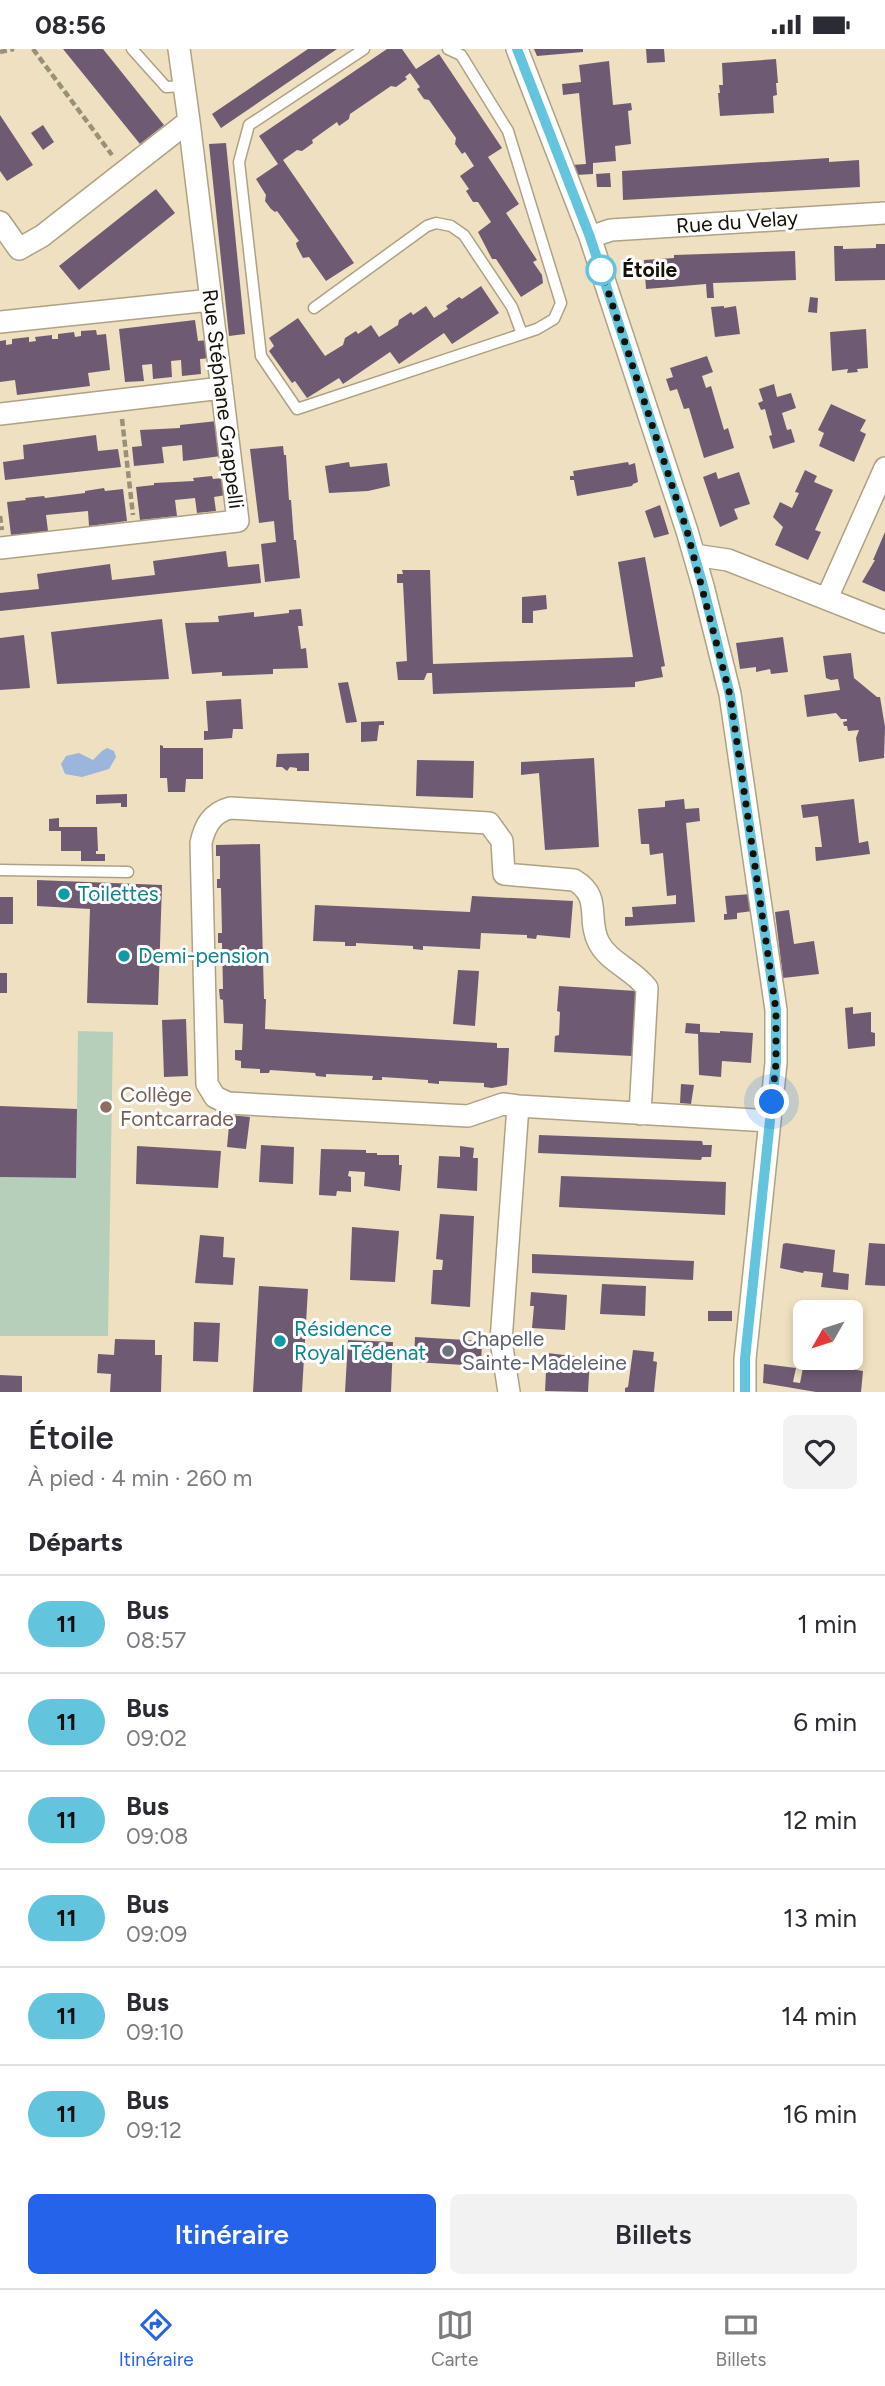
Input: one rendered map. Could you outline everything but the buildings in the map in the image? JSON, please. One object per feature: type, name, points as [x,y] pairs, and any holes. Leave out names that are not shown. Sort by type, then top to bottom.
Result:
[{"type":"street","name":"Rue Stéphane Grappelli","points":[[0,548],[238,521],[179,49]]},
{"type":"street","points":[[507,49],[520,58],[590,237],[694,555],[730,695],[776,1010],[776,1063],[745,1359],[745,1392]]},
{"type":"street","points":[[0,222],[19,249],[42,236],[189,121]]},
{"type":"street","name":"Rue du Velay","points":[[590,237],[611,230],[885,213]]},
{"type":"street","points":[[0,323],[211,300]]},
{"type":"street","points":[[0,414],[222,388]]},
{"type":"street","points":[[827,598],[885,468]]},
{"type":"street","points":[[694,555],[729,560],[885,622]]},
{"type":"street","points":[[640,1114],[647,988],[597,941],[590,893],[584,885],[574,880],[504,874],[502,841],[489,823],[230,808],[220,811],[209,821],[201,843],[207,1084],[215,1097],[228,1103],[468,1116],[503,1104],[640,1114],[770,1121]]},
{"type":"street","points":[[509,1392],[501,1341],[518,1106]]},
{"type":"lane","points":[[132,49],[166,87],[184,86]]},
{"type":"lane","points":[[364,49],[249,125],[239,162],[261,356],[298,409],[522,334],[554,319],[561,303],[508,131],[461,55],[448,49]]},
{"type":"lane","points":[[314,308],[427,226],[436,223],[451,226],[464,235],[512,307],[522,334]]},
{"type":"lane","points":[[0,870],[128,872]]},
{"type":"path","points":[[0,52],[14,49]]},
{"type":"path","points":[[33,49],[123,171]]},
{"type":"path","points":[[120,400],[134,533]]},
{"type":"green space","points":[[78,1031],[113,1032],[108,1336],[0,1336],[0,1177],[76,1178]]},
{"type":"water","points":[[107,748],[114,751],[116,757],[109,769],[82,777],[65,774],[61,764],[66,756],[79,753],[93,760]]},
{"type":"bus line","name":"11","points":[[517,49],[590,237],[687,531],[730,695],[738,765],[776,1010],[776,1063],[745,1359],[745,1392]]},
{"type":"place","name":"Étoile","points":[[601,270]]},
{"type":"place","name":"Toilettes","points":[[64,894]]},
{"type":"place","name":"Demi-pension","points":[[124,956]]},
{"type":"place","name":"Collège Fontcarrade","points":[[106,1107]]},
{"type":"place","name":"Résidence Royal Tédenat","points":[[280,1341]]},
{"type":"place","name":"Chapelle Sainte-Madeleine","points":[[448,1351]]},
{"type":"route","points":[[601,270],[600,268],[687,531],[730,695],[738,765],[776,1010],[776,1063],[772,1102]]}]
